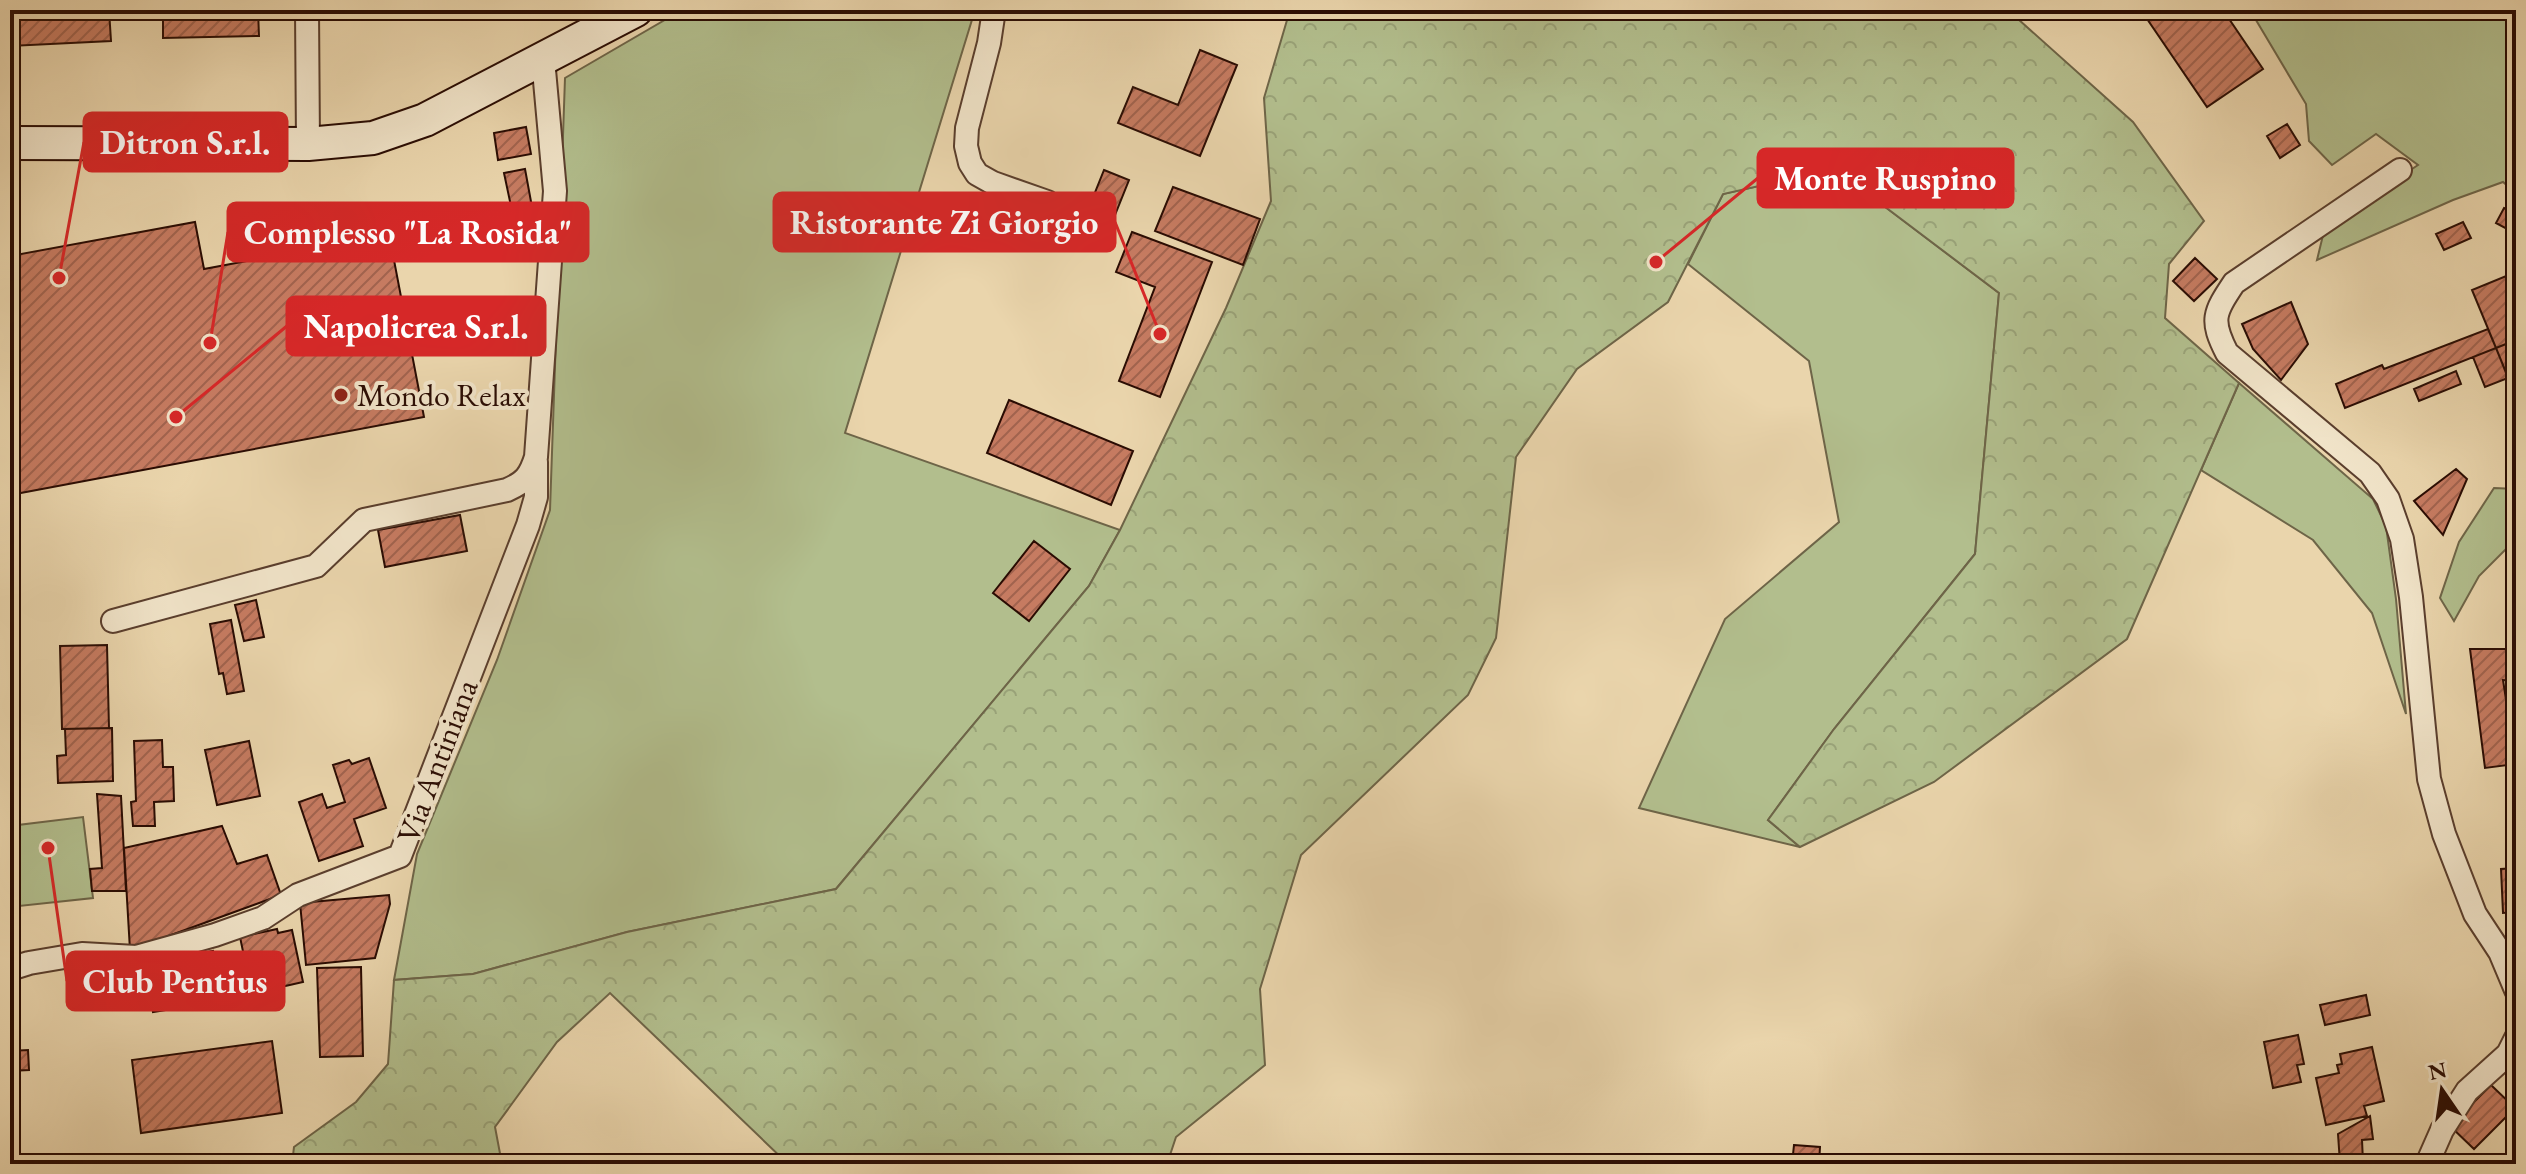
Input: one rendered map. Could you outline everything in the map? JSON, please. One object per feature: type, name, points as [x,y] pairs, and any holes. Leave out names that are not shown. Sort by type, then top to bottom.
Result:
[{"type":"street","points":[[307,10],[308,144]]},
{"type":"street","points":[[10,143],[308,144],[373,138],[425,120],[636,10]]},
{"type":"street","points":[[994,10],[989,43],[967,128],[966,146],[970,163],[977,174],[993,183],[1047,202]]},
{"type":"street","name":"Via Antiniana","points":[[10,969],[82,954],[136,957],[215,935],[263,918],[298,895],[400,856],[528,525],[536,497],[536,457],[555,191],[543,59]]},
{"type":"street","points":[[2400,170],[2234,283],[2218,307],[2215,331],[2227,353],[2370,473],[2388,499],[2402,539],[2429,779],[2444,834],[2475,914],[2500,952],[2516,990]]},
{"type":"street","points":[[113,621],[316,566],[364,520],[507,490],[530,475],[536,457]]},
{"type":"street","points":[[2427,1164],[2442,1130],[2467,1091],[2508,1054],[2516,1038]]},
{"type":"green space","points":[[682,10],[975,10],[845,433],[1120,530],[1089,586],[836,889],[627,932],[473,974],[394,980],[417,854],[497,660],[550,510],[565,78]]},
{"type":"green space","points":[[1290,10],[2008,10],[2133,122],[2204,221],[2169,264],[2165,318],[2239,383],[2127,639],[1934,782],[1800,847],[1768,820],[1834,729],[1975,554],[1999,293],[1835,169],[1723,194],[1668,302],[1577,369],[1516,457],[1496,638],[1468,695],[1301,855],[1260,989],[1265,1065],[1176,1137],[1167,1164],[788,1164],[610,993],[557,1042],[495,1127],[502,1164],[292,1164],[294,1147],[356,1102],[388,1064],[394,980],[473,974],[627,932],[836,889],[1089,586],[1120,530],[1226,308],[1271,201],[1264,98]]},
{"type":"green space","points":[[2250,10],[2516,10],[2516,193],[2503,182],[2453,200],[2317,260],[2325,227],[2418,165],[2376,134],[2332,165],[2309,141],[2306,104]]},
{"type":"green space","points":[[1835,169],[1999,293],[1975,554],[1834,729],[1768,820],[1800,847],[1639,808],[1725,619],[1839,522],[1809,361],[1688,264],[1723,194]]},
{"type":"green space","points":[[2239,383],[2373,499],[2386,526],[2406,714],[2372,613],[2313,540],[2201,470]]},
{"type":"green space","points":[[2494,488],[2516,489],[2516,542],[2479,576],[2454,621],[2440,598],[2459,542]]},
{"type":"green space","points":[[83,817],[93,898],[10,907],[10,826]]},
{"type":"building","points":[[10,10],[109,10],[111,41],[10,46]]},
{"type":"building","points":[[163,10],[258,10],[259,36],[163,38]]},
{"type":"building","points":[[2141,10],[2223,10],[2263,69],[2207,107]]},
{"type":"building","points":[[1200,50],[1237,65],[1200,156],[1118,123],[1133,87],[1178,105]]},
{"type":"building","points":[[2287,124],[2300,145],[2280,158],[2267,136]]},
{"type":"building","points":[[526,127],[531,154],[498,160],[494,133]]},
{"type":"building","points":[[525,169],[532,207],[512,211],[504,173]]},
{"type":"building","points":[[1104,170],[1129,180],[1115,215],[1090,205]]},
{"type":"building","points":[[1173,187],[1260,219],[1243,265],[1155,231]]},
{"type":"building","points":[[2504,208],[2515,214],[2507,229],[2496,223]]},
{"type":"building","points":[[195,222],[204,269],[389,234],[424,417],[10,495],[10,256]]},
{"type":"building","points":[[2463,222],[2471,238],[2444,250],[2436,234]]},
{"type":"building","points":[[1132,232],[1212,262],[1160,397],[1119,381],[1155,287],[1116,272]]},
{"type":"building","points":[[2195,258],[2217,279],[2194,301],[2173,281]]},
{"type":"building","points":[[2516,272],[2516,340],[2496,348],[2472,290]]},
{"type":"building","points":[[2291,302],[2308,344],[2281,380],[2253,349],[2242,324]]},
{"type":"building","points":[[2488,329],[2496,348],[2345,408],[2336,384]]},
{"type":"building","points":[[2516,340],[2516,397],[2496,348]]},
{"type":"building","points":[[2496,348],[2508,378],[2485,387],[2473,357]]},
{"type":"building","points":[[2456,371],[2461,384],[2419,401],[2414,389]]},
{"type":"building","points":[[1009,400],[1133,451],[1111,505],[987,453]]},
{"type":"building","points":[[2456,469],[2467,479],[2443,535],[2414,501]]},
{"type":"building","points":[[460,515],[467,551],[385,567],[378,530]]},
{"type":"building","points":[[1034,541],[1070,569],[1029,621],[993,593]]},
{"type":"building","points":[[256,600],[264,637],[244,641],[235,605]]},
{"type":"building","points":[[231,620],[244,691],[227,694],[223,673],[219,674],[210,624]]},
{"type":"building","points":[[107,645],[109,728],[62,729],[60,646]]},
{"type":"building","points":[[2470,649],[2516,649],[2516,681],[2503,680],[2516,764],[2485,768]]},
{"type":"building","points":[[112,728],[113,781],[58,783],[57,756],[66,755],[65,729]]},
{"type":"building","points":[[162,740],[163,767],[173,767],[174,801],[154,802],[155,826],[133,826],[131,802],[136,801],[134,741]]},
{"type":"building","points":[[249,741],[260,796],[217,805],[205,750]]},
{"type":"building","points":[[369,758],[386,808],[354,819],[363,846],[319,861],[299,802],[322,794],[327,808],[345,802],[333,765],[349,760],[352,764]]},
{"type":"building","points":[[97,794],[121,796],[126,891],[92,891],[90,869],[102,868]]},
{"type":"building","points":[[222,826],[237,864],[267,855],[281,895],[130,950],[124,848]]},
{"type":"building","points":[[2516,868],[2516,912],[2503,913],[2501,869]]},
{"type":"building","points":[[389,895],[390,904],[375,958],[306,965],[300,903]]},
{"type":"building","points":[[277,929],[278,933],[292,930],[303,982],[272,989],[270,981],[250,985],[240,937]]},
{"type":"building","points":[[213,951],[221,1001],[153,1012],[145,963]]},
{"type":"building","points":[[361,967],[363,1056],[320,1057],[317,968]]},
{"type":"building","points":[[2366,995],[2370,1015],[2325,1025],[2320,1005]]},
{"type":"building","points":[[2298,1035],[2304,1064],[2297,1065],[2301,1082],[2273,1088],[2264,1042]]},
{"type":"building","points":[[272,1041],[282,1113],[141,1133],[132,1060]]},
{"type":"building","points":[[2372,1047],[2384,1101],[2364,1106],[2367,1116],[2326,1125],[2316,1078],[2339,1073],[2337,1065],[2342,1064],[2340,1054]]},
{"type":"building","points":[[28,1050],[29,1070],[10,1071],[10,1051]]},
{"type":"building","points":[[2491,1085],[2515,1108],[2474,1149],[2450,1126]]},
{"type":"building","points":[[2370,1116],[2373,1139],[2362,1140],[2363,1162],[2340,1163],[2338,1134]]},
{"type":"building","points":[[1794,1145],[1820,1147],[1819,1164],[1792,1164]]},
{"type":"place","name":"Monte Ruspino","points":[[1656,262]]},
{"type":"place","name":"Ditron S.r.l.","points":[[59,278]]},
{"type":"place","name":"Ristorante Zi Giorgio","points":[[1160,334]]},
{"type":"place","name":"Complesso \"La Rosida\"","points":[[210,343]]},
{"type":"place","name":"Mondo Relax","points":[[341,395]]},
{"type":"place","name":"Napolicrea S.r.l.","points":[[176,417]]},
{"type":"place","name":"Club Pentius","points":[[48,848]]}]
